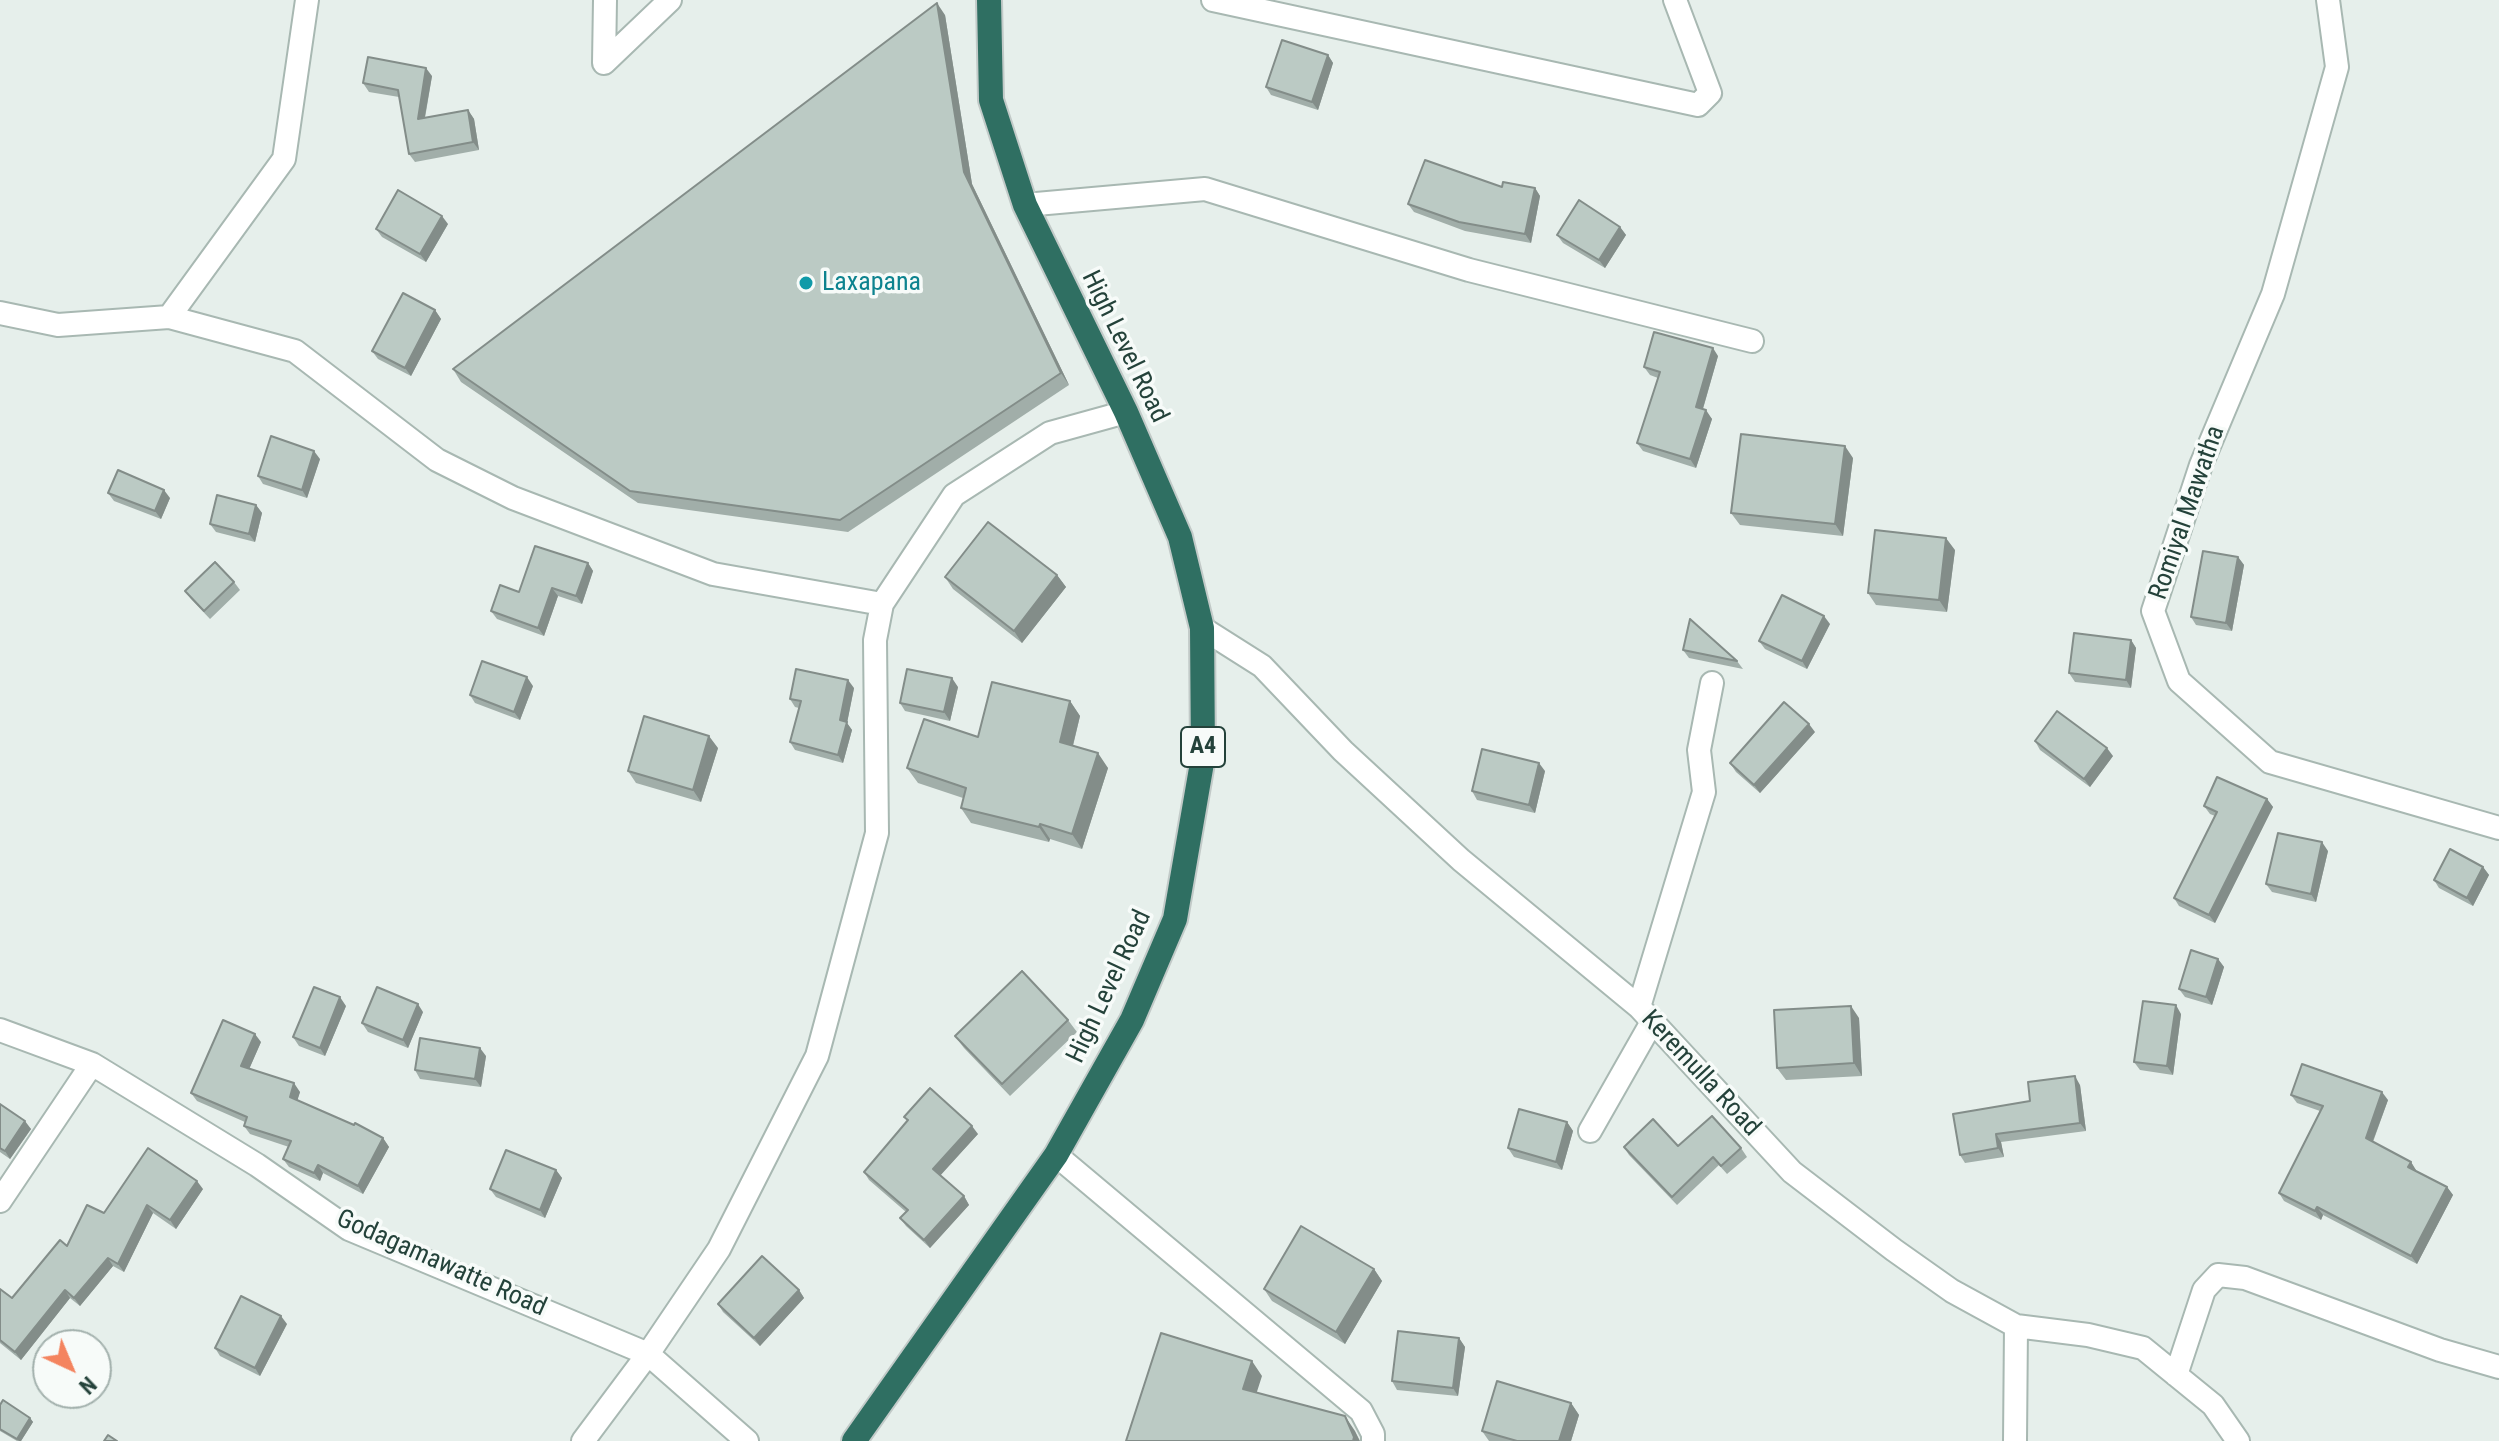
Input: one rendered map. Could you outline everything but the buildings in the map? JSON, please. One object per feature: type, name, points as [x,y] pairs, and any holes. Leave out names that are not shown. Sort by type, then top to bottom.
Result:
[{"type":"highway","name":"High Level Road","points":[[854,1441],[1056,1155],[1132,1020],[1175,919],[1203,757],[1202,628],[1180,537],[1126,412],[1025,205],[991,100],[989,0]]},
{"type":"street","points":[[169,317],[284,159],[307,0]]},
{"type":"street","points":[[605,0],[604,63],[670,0]]},
{"type":"street","points":[[1213,0],[1698,105],[1710,93],[1675,0]]},
{"type":"street","name":"Romiyal Mawatha","points":[[2328,0],[2337,67],[2273,294],[2201,465],[2153,611],[2179,681],[2270,762],[2499,828]]},
{"type":"street","points":[[1025,205],[1205,189],[1469,270],[1752,341]]},
{"type":"street","points":[[0,313],[58,325],[169,317],[295,351],[437,460],[513,498],[713,574],[882,604]]},
{"type":"street","points":[[583,1441],[648,1354],[719,1249],[817,1056],[877,833],[875,640],[882,604],[954,495],[1050,433],[1126,412]]},
{"type":"street","name":"Keremulla Road","points":[[1202,628],[1262,666],[1343,751],[1461,860],[1645,1014],[1792,1172],[1952,1291],[2016,1326],[2088,1335],[2143,1348],[2213,1405],[2238,1441]]},
{"type":"street","points":[[1590,1131],[1645,1014],[1704,792],[1699,750],[1712,683]]},
{"type":"street","name":"Godagamawatte Road","points":[[0,1030],[92,1064],[257,1165],[349,1229],[648,1354],[747,1441]]},
{"type":"street","points":[[0,1201],[92,1064]]},
{"type":"street","points":[[1056,1155],[1361,1411],[1373,1434],[1373,1441]]},
{"type":"street","points":[[2176,1375],[2204,1290],[2218,1275],[2245,1278],[2440,1350],[2499,1367]]},
{"type":"street","points":[[2015,1441],[2016,1326]]},
{"type":"place","name":"Laxapana","points":[[806,283]]}]
